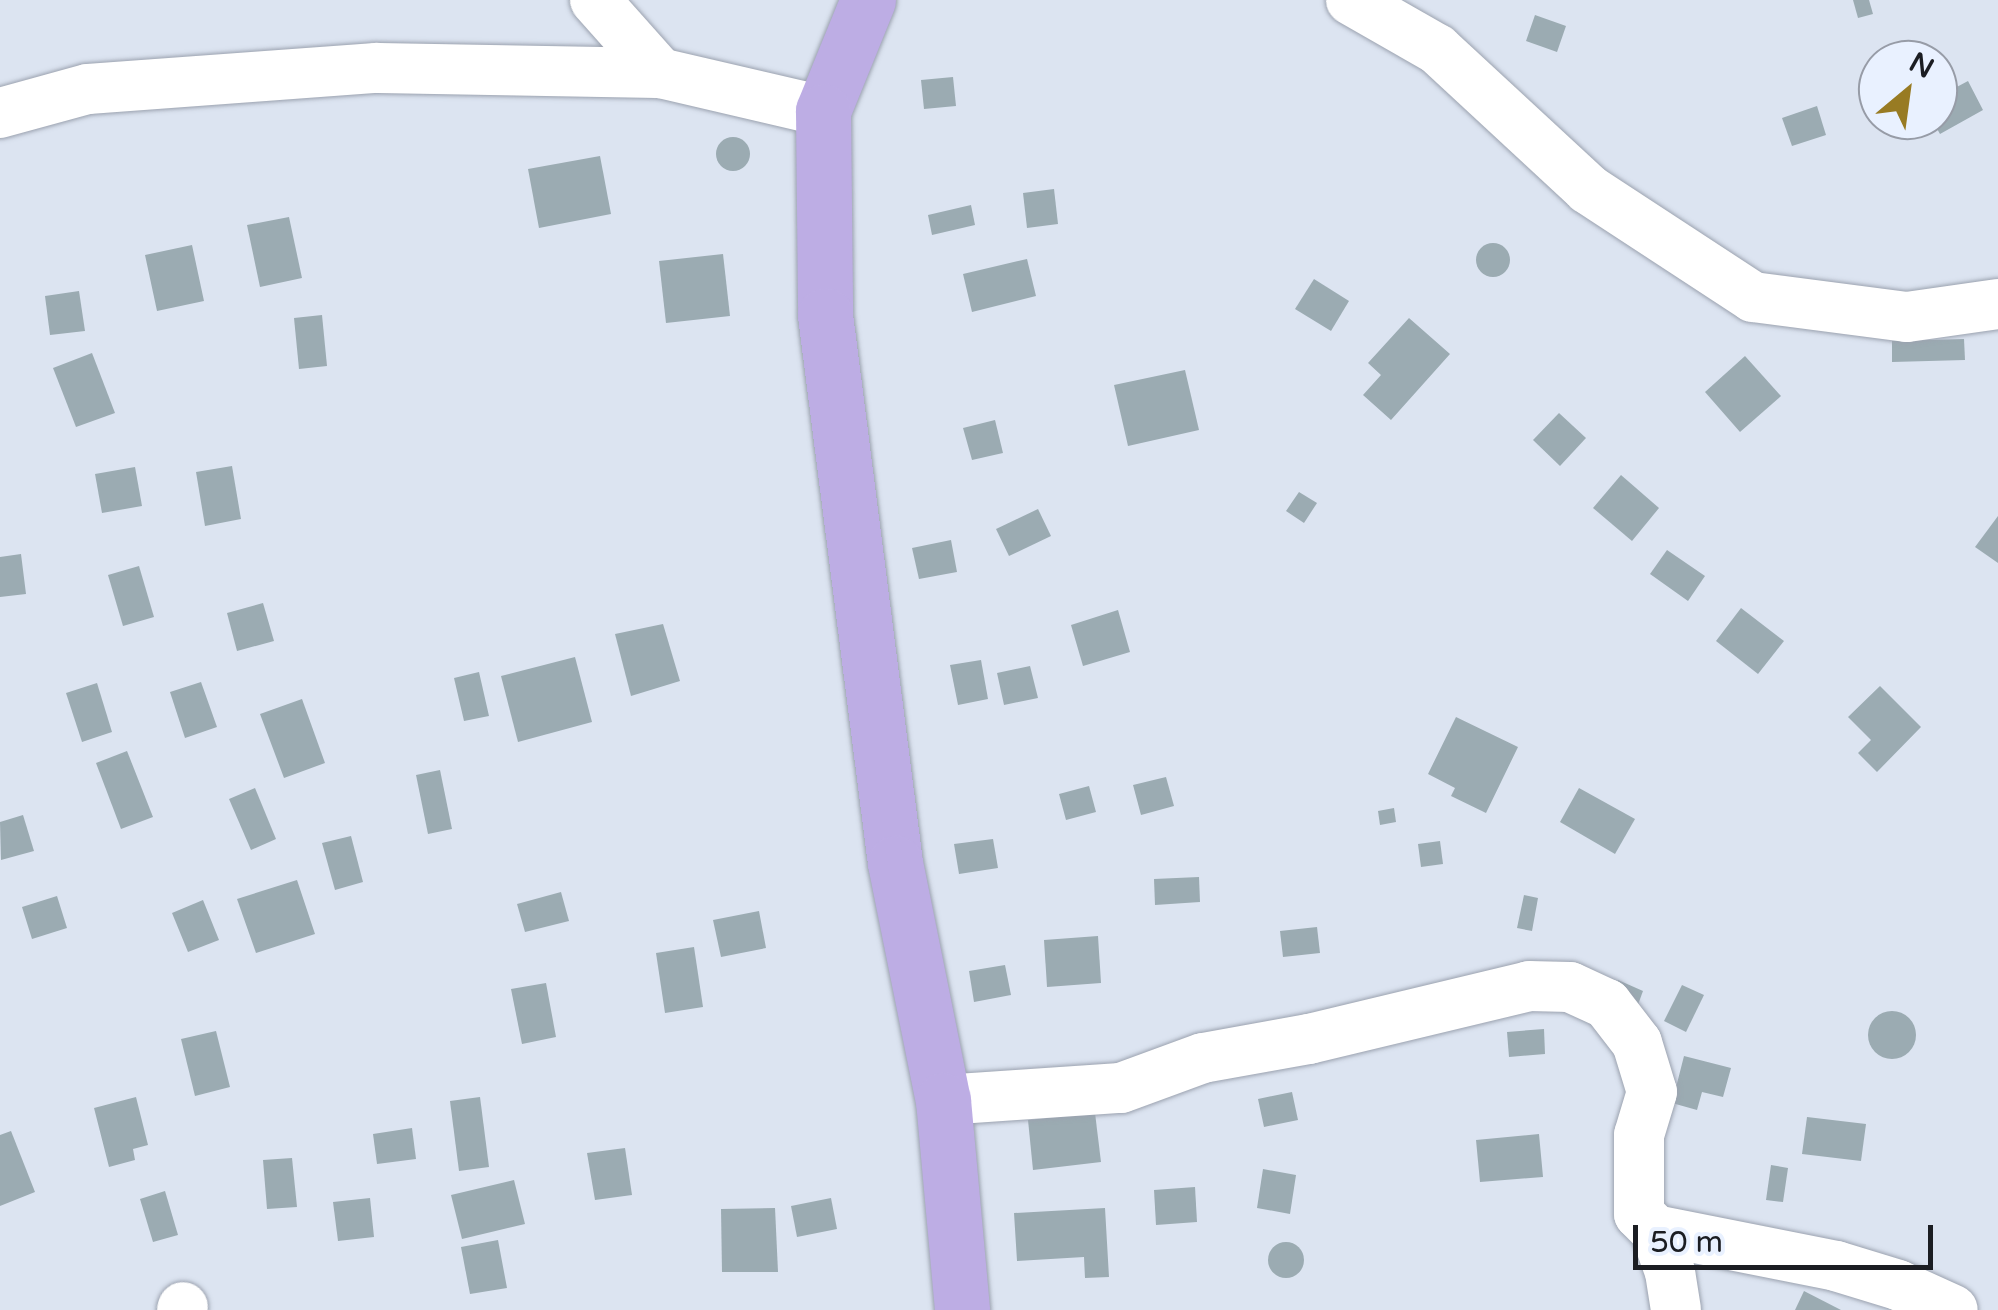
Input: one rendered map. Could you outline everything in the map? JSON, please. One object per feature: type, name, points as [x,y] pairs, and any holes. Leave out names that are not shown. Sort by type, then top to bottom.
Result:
[{"type":"main road","points":[[868,0],[823,111],[825,315],[895,863],[942,1100],[962,1310]]},
{"type":"street","points":[[594,0],[660,73]]},
{"type":"street","points":[[1351,0],[1438,49],[1588,189],[1752,298],[1906,317],[1998,304]]},
{"type":"street","points":[[0,113],[88,89],[376,68],[660,73],[823,111]]},
{"type":"street","points":[[942,1100],[1120,1088],[1204,1058],[1310,1040],[1529,986],[1570,987],[1607,1004],[1638,1043],[1652,1092],[1639,1135],[1639,1214],[1656,1230],[1670,1272],[1676,1310]]},
{"type":"street","points":[[1656,1230],[1836,1266],[1898,1285],[1953,1310]]},
{"type":"building","points":[[1853,0],[1869,0],[1873,14],[1858,18]]},
{"type":"building","points":[[1535,15],[1566,26],[1557,52],[1526,41]]},
{"type":"building","points":[[953,77],[956,106],[924,109],[921,80]]},
{"type":"building","points":[[1968,81],[1983,110],[1958,124],[1958,86]]},
{"type":"building","points":[[1817,106],[1826,135],[1792,146],[1782,118]]},
{"type":"building","points":[[733,137],[745,142],[750,154],[745,166],[733,171],[721,166],[716,154],[721,142]]},
{"type":"building","points":[[600,156],[611,214],[539,228],[528,169]]},
{"type":"building","points":[[1054,189],[1058,224],[1027,228],[1023,193]]},
{"type":"building","points":[[971,205],[975,225],[932,235],[928,215]]},
{"type":"building","points":[[289,217],[302,278],[260,287],[247,225]]},
{"type":"building","points":[[1493,243],[1505,248],[1510,260],[1505,272],[1493,277],[1481,272],[1476,260],[1481,248]]},
{"type":"building","points":[[192,245],[204,301],[157,311],[145,255]]},
{"type":"building","points":[[723,254],[730,316],[666,323],[659,261]]},
{"type":"building","points":[[1027,259],[1036,296],[972,312],[963,274]]},
{"type":"building","points":[[1314,279],[1349,301],[1331,331],[1295,309]]},
{"type":"building","points":[[79,291],[85,331],[50,335],[45,296]]},
{"type":"building","points":[[322,315],[327,366],[299,369],[294,318]]},
{"type":"building","points":[[1409,318],[1450,354],[1391,420],[1363,395],[1381,375],[1368,363]]},
{"type":"building","points":[[1964,339],[1965,360],[1892,362],[1892,341]]},
{"type":"building","points":[[92,353],[115,413],[76,427],[53,368]]},
{"type":"building","points":[[1745,356],[1781,396],[1740,432],[1705,392]]},
{"type":"building","points":[[1185,370],[1199,430],[1128,446],[1114,385]]},
{"type":"building","points":[[1559,413],[1586,438],[1560,466],[1533,440]]},
{"type":"building","points":[[995,420],[1003,453],[972,460],[963,428]]},
{"type":"building","points":[[232,466],[241,519],[205,526],[196,472]]},
{"type":"building","points":[[135,467],[142,506],[102,513],[95,474]]},
{"type":"building","points":[[1621,475],[1659,508],[1632,541],[1593,508]]},
{"type":"building","points":[[1299,492],[1317,503],[1304,523],[1286,511]]},
{"type":"building","points":[[1038,509],[1051,536],[1009,556],[996,529]]},
{"type":"building","points":[[1998,516],[1998,563],[1975,547]]},
{"type":"building","points":[[951,540],[957,572],[919,579],[912,548]]},
{"type":"building","points":[[1667,550],[1705,576],[1688,601],[1650,574]]},
{"type":"building","points":[[21,554],[26,594],[0,597],[0,557]]},
{"type":"building","points":[[139,566],[154,617],[123,626],[108,575]]},
{"type":"building","points":[[263,603],[274,641],[237,651],[227,613]]},
{"type":"building","points":[[1741,608],[1784,641],[1758,674],[1716,641]]},
{"type":"building","points":[[1118,610],[1130,652],[1083,666],[1071,625]]},
{"type":"building","points":[[663,624],[680,681],[631,696],[615,634]]},
{"type":"building","points":[[575,657],[592,722],[518,742],[501,676]]},
{"type":"building","points":[[981,660],[988,699],[958,705],[950,665]]},
{"type":"building","points":[[1030,666],[1038,698],[1004,705],[997,673]]},
{"type":"building","points":[[479,672],[489,716],[464,721],[454,678]]},
{"type":"building","points":[[201,682],[217,727],[185,738],[170,692]]},
{"type":"building","points":[[97,683],[112,732],[82,742],[66,693]]},
{"type":"building","points":[[1880,686],[1921,727],[1877,772],[1858,753],[1871,740],[1848,717]]},
{"type":"building","points":[[302,699],[325,763],[284,778],[260,714]]},
{"type":"building","points":[[1456,717],[1518,747],[1486,813],[1451,796],[1455,788],[1428,774]]},
{"type":"building","points":[[127,751],[153,817],[121,829],[96,763]]},
{"type":"building","points":[[440,770],[452,829],[428,834],[416,775]]},
{"type":"building","points":[[1166,777],[1174,806],[1141,815],[1133,785]]},
{"type":"building","points":[[1089,786],[1096,812],[1066,820],[1059,794]]},
{"type":"building","points":[[255,788],[276,839],[251,850],[229,799]]},
{"type":"building","points":[[1579,788],[1635,819],[1615,854],[1560,822]]},
{"type":"building","points":[[1394,808],[1396,822],[1380,825],[1378,811]]},
{"type":"building","points":[[23,815],[34,851],[1,860],[0,822]]},
{"type":"building","points":[[351,836],[363,882],[335,890],[322,843]]},
{"type":"building","points":[[993,839],[998,868],[959,874],[954,844]]},
{"type":"building","points":[[1440,841],[1443,864],[1421,867],[1418,844]]},
{"type":"building","points":[[1199,877],[1200,902],[1155,905],[1154,879]]},
{"type":"building","points":[[297,880],[315,934],[256,953],[237,899]]},
{"type":"building","points":[[561,892],[569,921],[525,932],[517,904]]},
{"type":"building","points":[[1524,895],[1538,898],[1532,931],[1517,928]]},
{"type":"building","points":[[57,896],[67,928],[32,939],[22,907]]},
{"type":"building","points":[[203,900],[219,940],[188,952],[172,913]]},
{"type":"building","points":[[759,911],[766,948],[721,957],[713,920]]},
{"type":"building","points":[[1317,927],[1320,953],[1283,957],[1280,931]]},
{"type":"building","points":[[1098,936],[1101,983],[1047,987],[1044,940]]},
{"type":"building","points":[[694,947],[703,1007],[665,1013],[656,953]]},
{"type":"building","points":[[1005,965],[1011,995],[974,1002],[969,971]]},
{"type":"building","points":[[1618,980],[1643,991],[1636,1010],[1610,1000]]},
{"type":"building","points":[[546,983],[556,1037],[522,1044],[511,989]]},
{"type":"building","points":[[1682,985],[1704,995],[1686,1032],[1664,1021]]},
{"type":"building","points":[[1892,1011],[1909,1018],[1916,1035],[1909,1052],[1892,1059],[1875,1052],[1868,1035],[1875,1018]]},
{"type":"building","points":[[1544,1029],[1545,1054],[1509,1057],[1507,1032]]},
{"type":"building","points":[[216,1031],[230,1087],[195,1096],[181,1039]]},
{"type":"building","points":[[1684,1056],[1731,1068],[1723,1097],[1702,1092],[1697,1110],[1672,1103]]},
{"type":"building","points":[[1292,1092],[1298,1120],[1264,1127],[1258,1099]]},
{"type":"building","points":[[136,1097],[148,1145],[133,1149],[135,1160],[109,1167],[94,1108]]},
{"type":"building","points":[[480,1097],[489,1167],[459,1171],[450,1101]]},
{"type":"building","points":[[1095,1113],[1101,1162],[1033,1170],[1028,1120]]},
{"type":"building","points":[[1807,1117],[1866,1124],[1861,1161],[1802,1154]]},
{"type":"building","points":[[412,1128],[416,1159],[377,1164],[373,1134]]},
{"type":"building","points":[[11,1131],[35,1192],[0,1206],[0,1135]]},
{"type":"building","points":[[1539,1134],[1543,1177],[1480,1182],[1476,1140]]},
{"type":"building","points":[[625,1148],[632,1195],[595,1200],[587,1153]]},
{"type":"building","points":[[292,1158],[297,1207],[267,1209],[263,1160]]},
{"type":"building","points":[[1771,1165],[1788,1168],[1783,1202],[1766,1200]]},
{"type":"building","points":[[1263,1169],[1296,1175],[1290,1214],[1257,1208]]},
{"type":"building","points":[[514,1180],[525,1224],[462,1239],[451,1195]]},
{"type":"building","points":[[1195,1187],[1197,1222],[1156,1225],[1154,1190]]},
{"type":"building","points":[[165,1191],[178,1235],[153,1242],[140,1199]]},
{"type":"building","points":[[370,1198],[374,1237],[338,1241],[333,1202]]},
{"type":"building","points":[[831,1198],[837,1229],[797,1237],[791,1206]]},
{"type":"building","points":[[775,1208],[778,1272],[722,1272],[721,1209]]},
{"type":"building","points":[[1105,1208],[1109,1277],[1085,1278],[1084,1257],[1017,1261],[1014,1213]]},
{"type":"building","points":[[498,1240],[507,1288],[470,1294],[461,1247]]},
{"type":"building","points":[[1286,1242],[1298,1248],[1304,1260],[1298,1272],[1286,1278],[1274,1272],[1268,1260],[1274,1248]]},
{"type":"building","points":[[1804,1291],[1841,1310],[1795,1310]]}]
